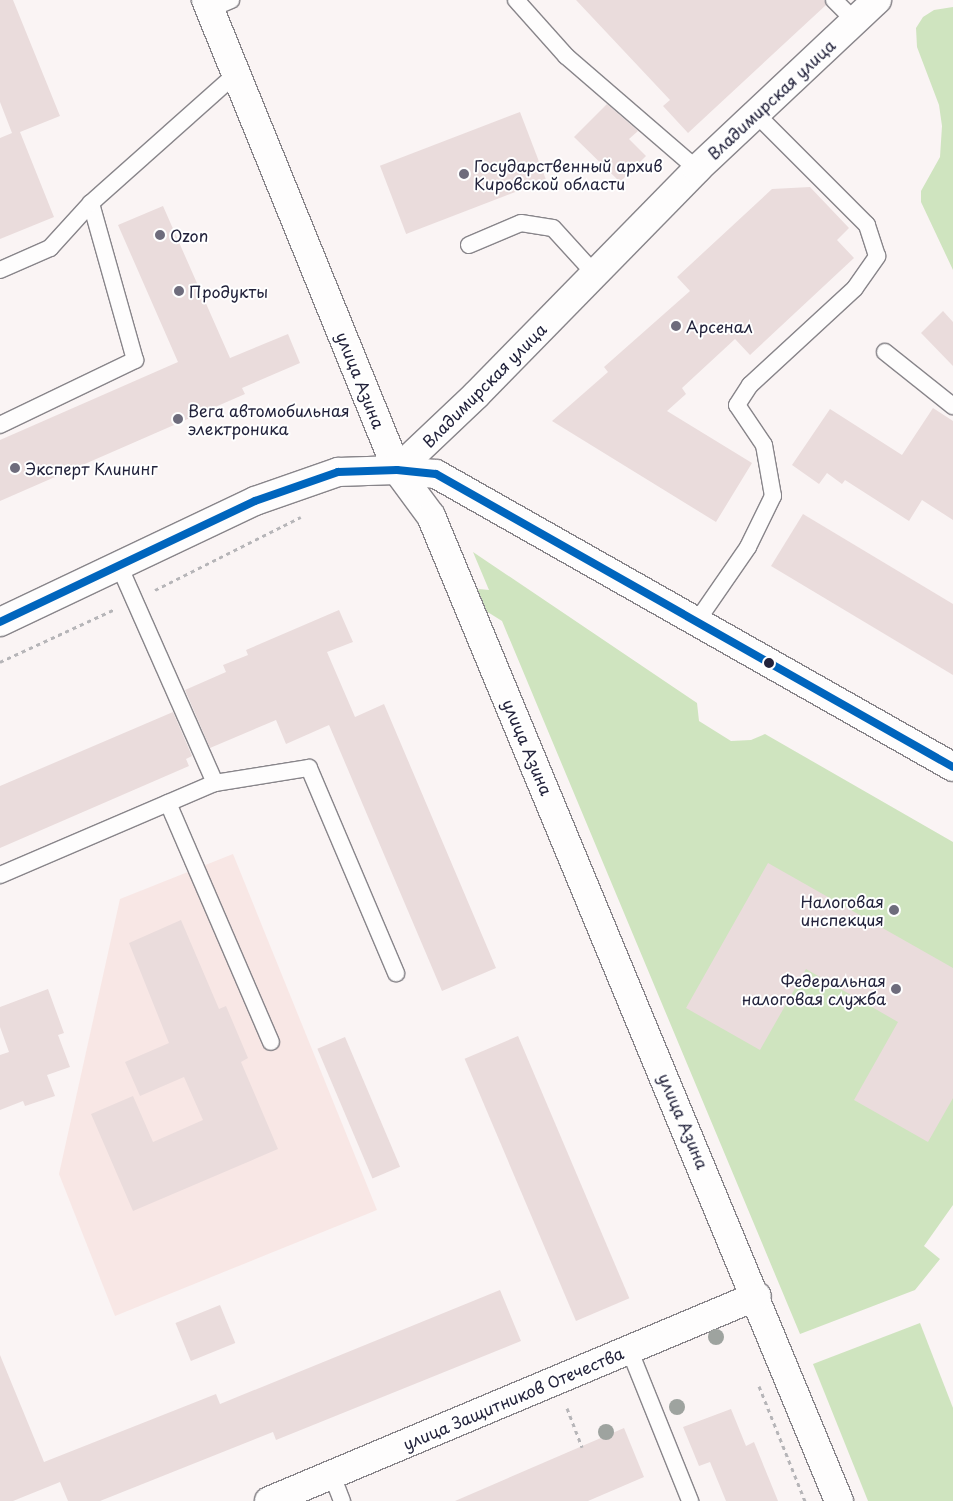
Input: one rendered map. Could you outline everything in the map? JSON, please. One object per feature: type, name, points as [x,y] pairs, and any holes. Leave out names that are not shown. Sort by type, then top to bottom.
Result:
[{"type":"street","name":"Владимирская улица","points":[[397,470],[595,274],[697,169],[877,0]]},
{"type":"street","name":"улица Азина","points":[[216,3],[236,74],[397,470],[431,516],[757,1296],[839,1501]]},
{"type":"street","points":[[0,622],[255,501],[338,472],[397,470],[436,474],[953,767]]},
{"type":"street","name":"улица Защитников Отечества","points":[[269,1501],[757,1296]]},
{"type":"lane","points":[[516,0],[566,56],[697,169]]},
{"type":"lane","points":[[834,0],[855,21]]},
{"type":"lane","points":[[0,270],[50,248],[91,203],[236,74]]},
{"type":"lane","points":[[697,621],[748,547],[773,496],[764,445],[737,405],[750,385],[855,288],[877,256],[867,225],[755,113]]},
{"type":"lane","points":[[0,425],[135,360],[91,203]]},
{"type":"lane","points":[[469,245],[521,223],[553,228],[595,274]]},
{"type":"lane","points":[[885,352],[953,406]]},
{"type":"lane","points":[[119,565],[215,783]]},
{"type":"lane","points":[[0,875],[215,783],[309,768],[396,973]]},
{"type":"lane","points":[[168,803],[271,1042]]},
{"type":"lane","points":[[629,1350],[685,1499]]},
{"type":"lane","points":[[332,1475],[342,1501]]},
{"type":"path","points":[[0,662],[134,601],[305,514]]},
{"type":"path","points":[[757,1381],[805,1501]]},
{"type":"path","points":[[567,1408],[582,1446]]},
{"type":"shaded area","points":[[233,854],[377,1210],[115,1316],[59,1174],[120,899]]},
{"type":"green space","points":[[953,7],[953,270],[921,202],[921,191],[940,157],[942,126],[939,105],[917,47],[916,28],[923,17],[934,10]]},
{"type":"green space","points":[[473,552],[697,703],[699,721],[731,741],[751,740],[765,734],[953,842],[953,1205],[924,1246],[940,1259],[915,1290],[800,1334],[502,621],[478,606],[474,595],[479,589],[489,590]]},
{"type":"green space","points":[[920,1323],[953,1408],[953,1501],[868,1501],[813,1364]]},
{"type":"building","points":[[0,0],[13,0],[60,116],[20,132],[54,217],[0,239],[0,138],[12,133],[0,102]]},
{"type":"building","points":[[576,0],[824,0],[826,5],[688,133],[663,106],[670,100]]},
{"type":"building","points":[[607,104],[638,131],[629,139],[646,156],[620,182],[574,137]]},
{"type":"building","points":[[520,112],[546,180],[406,234],[380,166]]},
{"type":"building","points":[[810,187],[849,228],[837,240],[854,258],[750,355],[735,339],[682,388],[686,394],[667,411],[752,463],[716,522],[552,421],[608,372],[604,367],[690,291],[677,277],[772,189]]},
{"type":"building","points":[[163,206],[230,358],[288,334],[300,363],[242,388],[245,394],[0,501],[0,440],[178,362],[118,225]]},
{"type":"building","points":[[943,311],[953,322],[953,366],[921,333]]},
{"type":"building","points":[[933,408],[953,421],[953,520],[922,500],[909,521],[845,480],[842,484],[827,473],[819,484],[792,465],[830,409],[902,455]]},
{"type":"building","points":[[803,514],[953,604],[953,675],[771,566]]},
{"type":"building","points":[[339,610],[353,642],[327,652],[355,717],[384,704],[496,968],[442,991],[329,725],[286,744],[276,720],[210,748],[185,690],[226,672],[223,665],[248,655],[246,650]]},
{"type":"building","points":[[173,712],[192,756],[186,759],[189,766],[0,848],[0,786]]},
{"type":"building","name":"Федеральная налоговая служба","points":[[768,863],[953,968],[953,1098],[928,1142],[854,1100],[898,1022],[806,969],[760,1050],[686,1008]]},
{"type":"building","points":[[181,920],[219,1009],[226,1006],[248,1058],[241,1062],[278,1149],[133,1211],[91,1114],[133,1096],[153,1142],[203,1120],[184,1077],[140,1096],[125,1062],[169,1043],[129,943]]},
{"type":"building","points":[[48,989],[64,1033],[58,1035],[70,1067],[47,1075],[55,1096],[25,1106],[23,1101],[0,1110],[0,1055],[9,1052],[0,1027],[0,1007]]},
{"type":"building","points":[[518,1036],[629,1298],[576,1321],[465,1059]]},
{"type":"building","points":[[345,1037],[400,1167],[372,1179],[317,1049]]},
{"type":"building","points":[[500,1290],[521,1341],[276,1440],[273,1432],[100,1501],[68,1501],[60,1482],[13,1501],[0,1501],[0,1355],[44,1462],[216,1394],[220,1404]]},
{"type":"building","points":[[220,1305],[235,1343],[191,1361],[175,1323]]},
{"type":"building","points":[[731,1409],[746,1446],[754,1442],[778,1501],[726,1501],[710,1462],[699,1466],[683,1427]]},
{"type":"building","points":[[624,1428],[644,1477],[588,1501],[455,1501]]},
{"type":"transit line","points":[[0,622],[255,501],[338,472],[397,470],[436,474],[953,767]]},
{"type":"place","name":"Государственный архив Кировской области","points":[[464,174]]},
{"type":"place","name":"Ozon","points":[[160,235]]},
{"type":"place","name":"Продукты","points":[[179,291]]},
{"type":"place","name":"Арсенал","points":[[676,326]]},
{"type":"place","name":"Вега автомобильная электроника","points":[[178,419]]},
{"type":"place","name":"Эксперт Клининг","points":[[15,468]]},
{"type":"place","name":"Налоговая инспекция","points":[[894,910]]},
{"type":"place","name":"Федеральная налоговая служба","points":[[896,989]]}]
